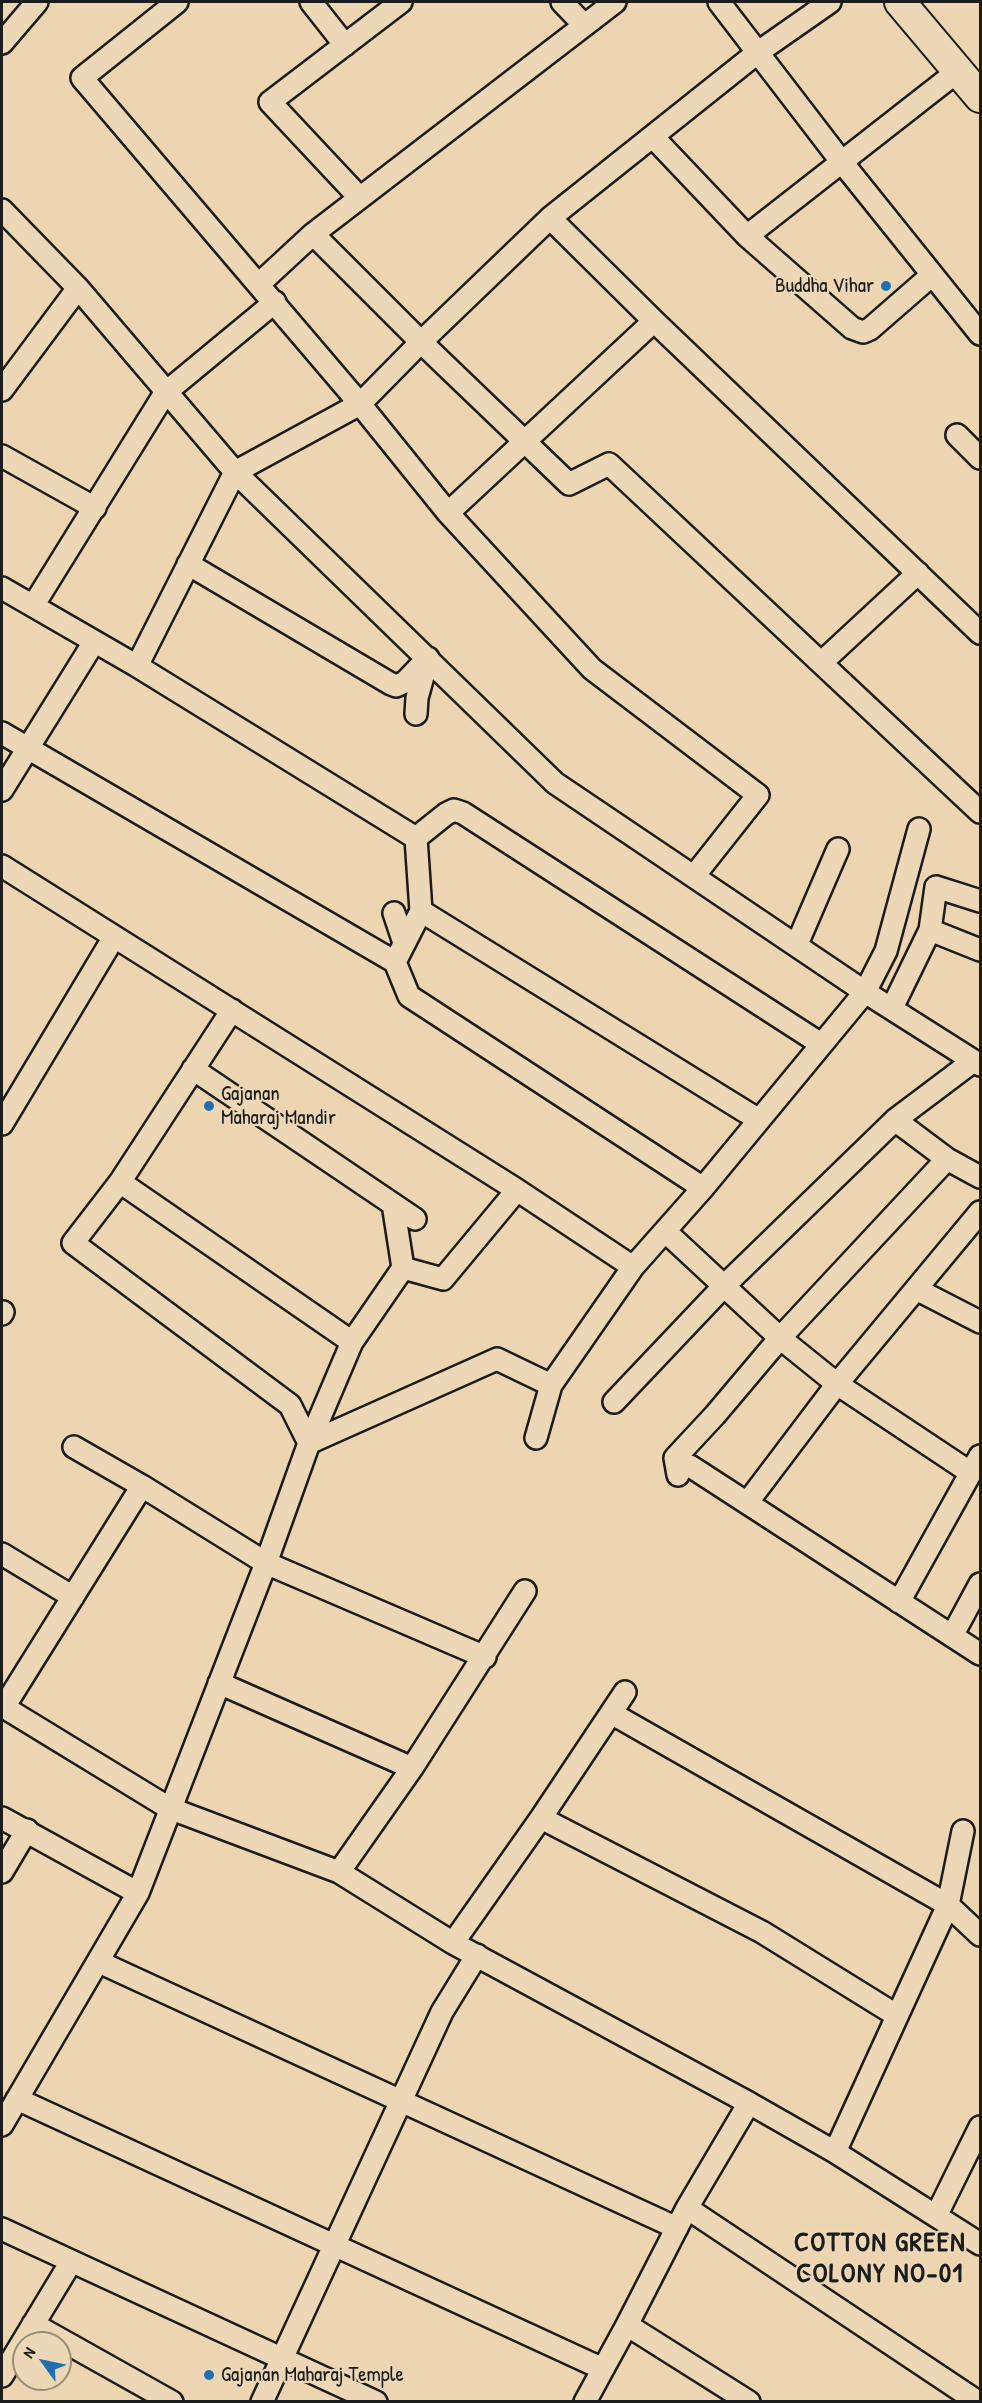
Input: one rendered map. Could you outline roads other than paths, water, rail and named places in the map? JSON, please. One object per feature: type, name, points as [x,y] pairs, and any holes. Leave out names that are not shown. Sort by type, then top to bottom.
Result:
[{"type":"street","points":[[2,44],[37,2]]},
{"type":"street","points":[[177,2],[82,78],[275,302],[448,513],[592,669],[758,795],[694,876]]},
{"type":"street","points":[[311,2],[345,45]]},
{"type":"street","points":[[359,197],[270,102],[401,2]]},
{"type":"street","points":[[562,2],[584,25]]},
{"type":"street","points":[[259,284],[313,234],[359,197],[615,2]]},
{"type":"street","points":[[719,2],[841,161],[981,334]]},
{"type":"street","points":[[137,666],[235,472],[360,404],[550,218],[757,53],[830,2]]},
{"type":"street","points":[[900,2],[980,96]]},
{"type":"street","points":[[747,236],[958,71]]},
{"type":"street","points":[[653,137],[747,236],[852,328],[863,332],[870,329],[933,275]]},
{"type":"street","points":[[2,210],[78,288],[165,393],[235,472],[555,783],[976,1064],[895,1120],[723,1287],[614,1402]]},
{"type":"street","points":[[550,218],[654,321],[981,633]]},
{"type":"street","points":[[313,234],[421,342],[569,484],[609,464],[981,812]]},
{"type":"street","points":[[2,390],[78,288]]},
{"type":"street","points":[[33,606],[165,393],[275,302]]},
{"type":"street","points":[[448,513],[654,321]]},
{"type":"street","points":[[957,435],[981,458]]},
{"type":"street","points":[[2,456],[95,508]]},
{"type":"street","points":[[188,564],[396,686],[405,682],[428,658]]},
{"type":"street","points":[[821,663],[918,573]]},
{"type":"street","points":[[2,588],[137,666],[416,838]]},
{"type":"street","points":[[2,790],[94,642]]},
{"type":"street","points":[[416,714],[417,698],[428,658]]},
{"type":"street","points":[[2,733],[400,952]]},
{"type":"street","points":[[416,838],[446,814],[454,810],[463,813],[821,1044]]},
{"type":"street","points":[[536,1438],[551,1385],[633,1267],[666,1232],[865,992],[886,951],[919,829]]},
{"type":"street","points":[[400,952],[421,911],[416,838]]},
{"type":"street","points":[[797,944],[838,849]]},
{"type":"street","points":[[2,866],[517,1190],[633,1267]]},
{"type":"street","points":[[892,1008],[930,930],[936,887],[981,901]]},
{"type":"street","points":[[421,911],[759,1120]]},
{"type":"street","points":[[394,913],[409,996],[703,1188]]},
{"type":"street","points":[[930,930],[981,950]]},
{"type":"street","points":[[2,1124],[114,937]]},
{"type":"street","points":[[232,1010],[120,1182],[73,1243],[290,1405],[303,1457]]},
{"type":"street","points":[[193,1069],[415,1219]]},
{"type":"street","points":[[895,1120],[947,1159],[981,1177]]},
{"type":"street","points":[[947,1159],[780,1338],[675,1458],[684,1471],[747,1503],[981,1654]]},
{"type":"street","points":[[120,1182],[352,1342]]},
{"type":"street","points":[[403,1268],[443,1279],[517,1190]]},
{"type":"street","points":[[2,2125],[138,1893],[169,1808],[266,1563],[303,1457],[352,1342],[403,1268],[393,1204]]},
{"type":"street","points":[[747,1503],[837,1384],[981,1212]]},
{"type":"street","points":[[666,1232],[780,1338],[837,1384],[976,1465],[899,1602]]},
{"type":"street","points":[[916,1289],[981,1322]]},
{"type":"street","points":[[303,1457],[497,1359],[551,1385]]},
{"type":"street","points":[[74,1447],[266,1563],[485,1657]]},
{"type":"street","points":[[142,1486],[3,1707],[169,1808],[339,1872],[453,1943],[750,2103],[835,2152],[937,2214],[981,2244]]},
{"type":"street","points":[[2,1554],[73,1597]]},
{"type":"street","points":[[952,1636],[981,1584]]},
{"type":"street","points":[[339,1872],[412,1768],[485,1657],[525,1591]]},
{"type":"street","points":[[219,1683],[412,1768]]},
{"type":"street","points":[[453,1943],[542,1818],[625,1692]]},
{"type":"street","points":[[611,1713],[948,1905],[981,1935]]},
{"type":"street","points":[[2,1818],[138,1893]]},
{"type":"street","points":[[542,1818],[762,1932],[896,2015]]},
{"type":"street","points":[[2,1872],[27,1830]]},
{"type":"street","points":[[835,2152],[948,1905],[963,1831]]},
{"type":"street","points":[[262,2402],[442,2012],[477,1955]]},
{"type":"street","points":[[99,1962],[676,2228]]},
{"type":"street","points":[[17,2099],[603,2369]]},
{"type":"street","points":[[585,2402],[687,2208],[750,2103]]},
{"type":"street","points":[[937,2214],[981,2127]]},
{"type":"street","points":[[687,2208],[973,2394]]},
{"type":"street","points":[[2,2229],[376,2402]]},
{"type":"street","points":[[2,2376],[71,2262]]},
{"type":"street","points":[[33,2324],[172,2402]]},
{"type":"street","points":[[627,2325],[749,2402]]},
{"type":"place","name":"Buddha Vihar","points":[[886,286]]},
{"type":"place","name":"Gajanan Maharaj Mandir","points":[[209,1106]]},
{"type":"place","name":"Gajanan Maharaj Temple","points":[[209,2375]]},
{"type":"district","name":"COTTON GREEN COLONY NO-01","points":[[880,2260]]}]
